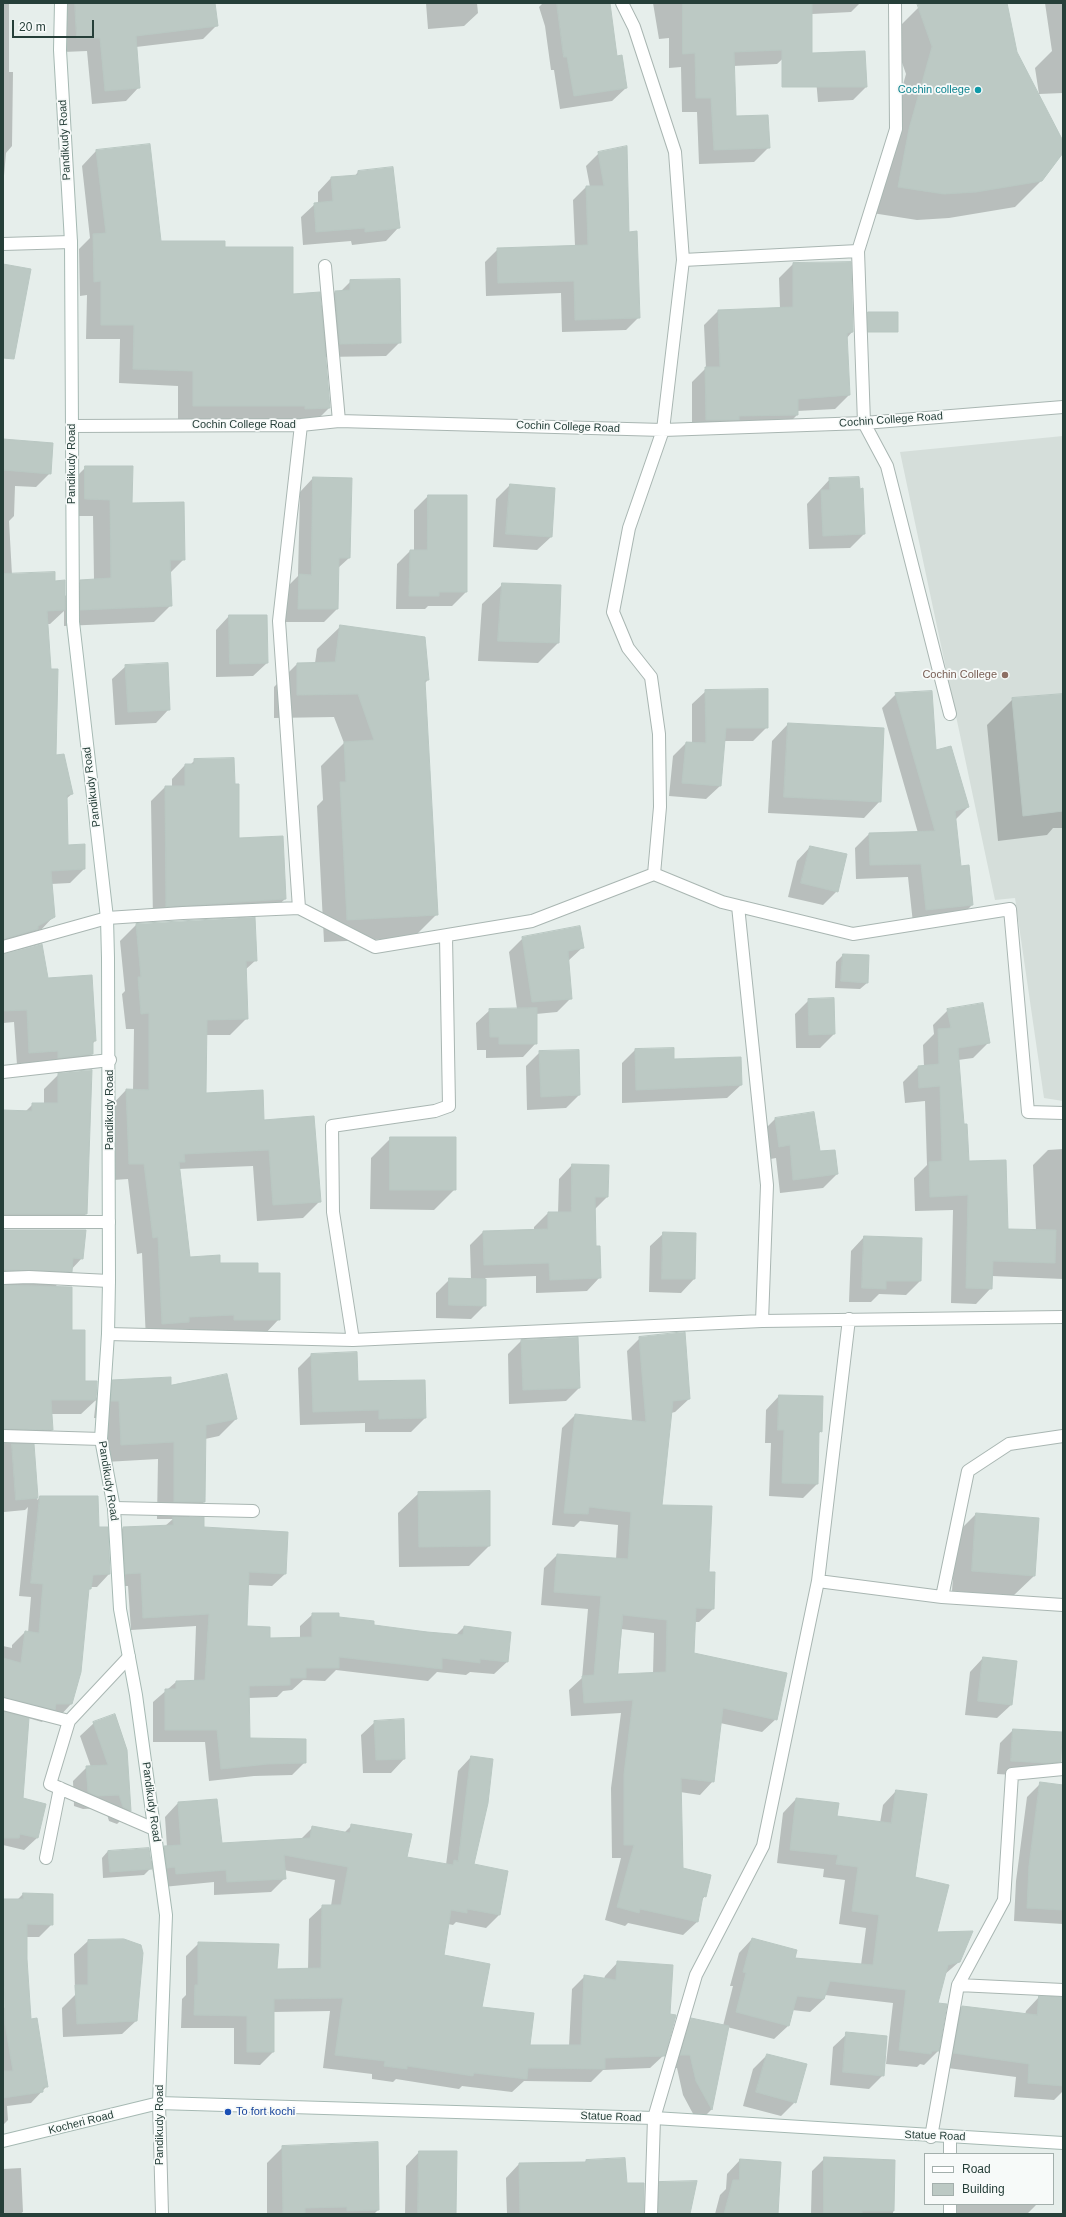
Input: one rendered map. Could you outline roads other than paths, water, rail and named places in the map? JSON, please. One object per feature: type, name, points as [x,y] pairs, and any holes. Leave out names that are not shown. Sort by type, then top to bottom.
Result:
[{"type":"street","name":"Pandikudy Road","points":[[60,3],[60,50],[71,242],[73,622],[107,918],[110,1060],[109,1282],[108,1334],[101,1439],[114,1508],[120,1610],[129,1657],[166,1915],[159,2103],[162,2214]]},
{"type":"street","points":[[622,3],[634,27],[675,152],[682,260],[663,430],[628,528],[613,612],[628,648],[650,677],[659,734],[660,807],[654,874]]},
{"type":"street","points":[[895,3],[896,129],[858,251],[864,423],[887,466],[950,714]]},
{"type":"street","points":[[3,244],[71,242]]},
{"type":"street","points":[[682,260],[858,251]]},
{"type":"street","points":[[325,266],[339,421]]},
{"type":"street","name":"Cochin College Road","points":[[72,426],[301,425],[339,421],[663,430],[864,423],[1063,407]]},
{"type":"street","points":[[299,908],[280,621],[301,425]]},
{"type":"street","points":[[3,947],[107,918],[299,908],[375,947],[532,921],[654,874],[722,902],[853,934],[1010,909],[1028,1112],[1063,1113]]},
{"type":"street","points":[[738,906],[767,1185],[762,1321]]},
{"type":"street","points":[[353,1340],[333,1212],[332,1126],[435,1110],[449,1106],[446,936]]},
{"type":"street","points":[[3,1072],[110,1060]]},
{"type":"street","points":[[3,1222],[109,1222]]},
{"type":"street","points":[[3,1278],[29,1277],[109,1282]]},
{"type":"street","points":[[108,1334],[353,1340],[762,1321],[1063,1318]]},
{"type":"street","points":[[651,2214],[654,2118],[696,1976],[764,1846],[818,1581],[849,1319]]},
{"type":"street","points":[[3,1436],[101,1439]]},
{"type":"street","points":[[942,1597],[968,1471],[1009,1444],[1063,1436]]},
{"type":"street","points":[[114,1508],[254,1511]]},
{"type":"street","points":[[818,1581],[942,1597],[1063,1605]]},
{"type":"street","points":[[129,1657],[68,1722],[50,1784],[154,1829]]},
{"type":"street","points":[[3,1704],[68,1722]]},
{"type":"street","points":[[931,2137],[958,1984],[1004,1900],[1012,1774],[1063,1769]]},
{"type":"street","points":[[46,1858],[60,1788]]},
{"type":"street","points":[[958,1984],[1063,1990]]},
{"type":"street","name":"Statue Road","points":[[159,2103],[654,2118],[931,2137],[950,2136],[1063,2143]]},
{"type":"street","name":"Kocheri Road","points":[[3,2141],[159,2103]]},
{"type":"street","points":[[950,2136],[950,2153]]},
{"type":"place","name":"Cochin college","points":[[978,90]]},
{"type":"place","name":"Cochin College","points":[[1005,675]]},
{"type":"place","name":"To fort kochi","points":[[228,2112]]}]
